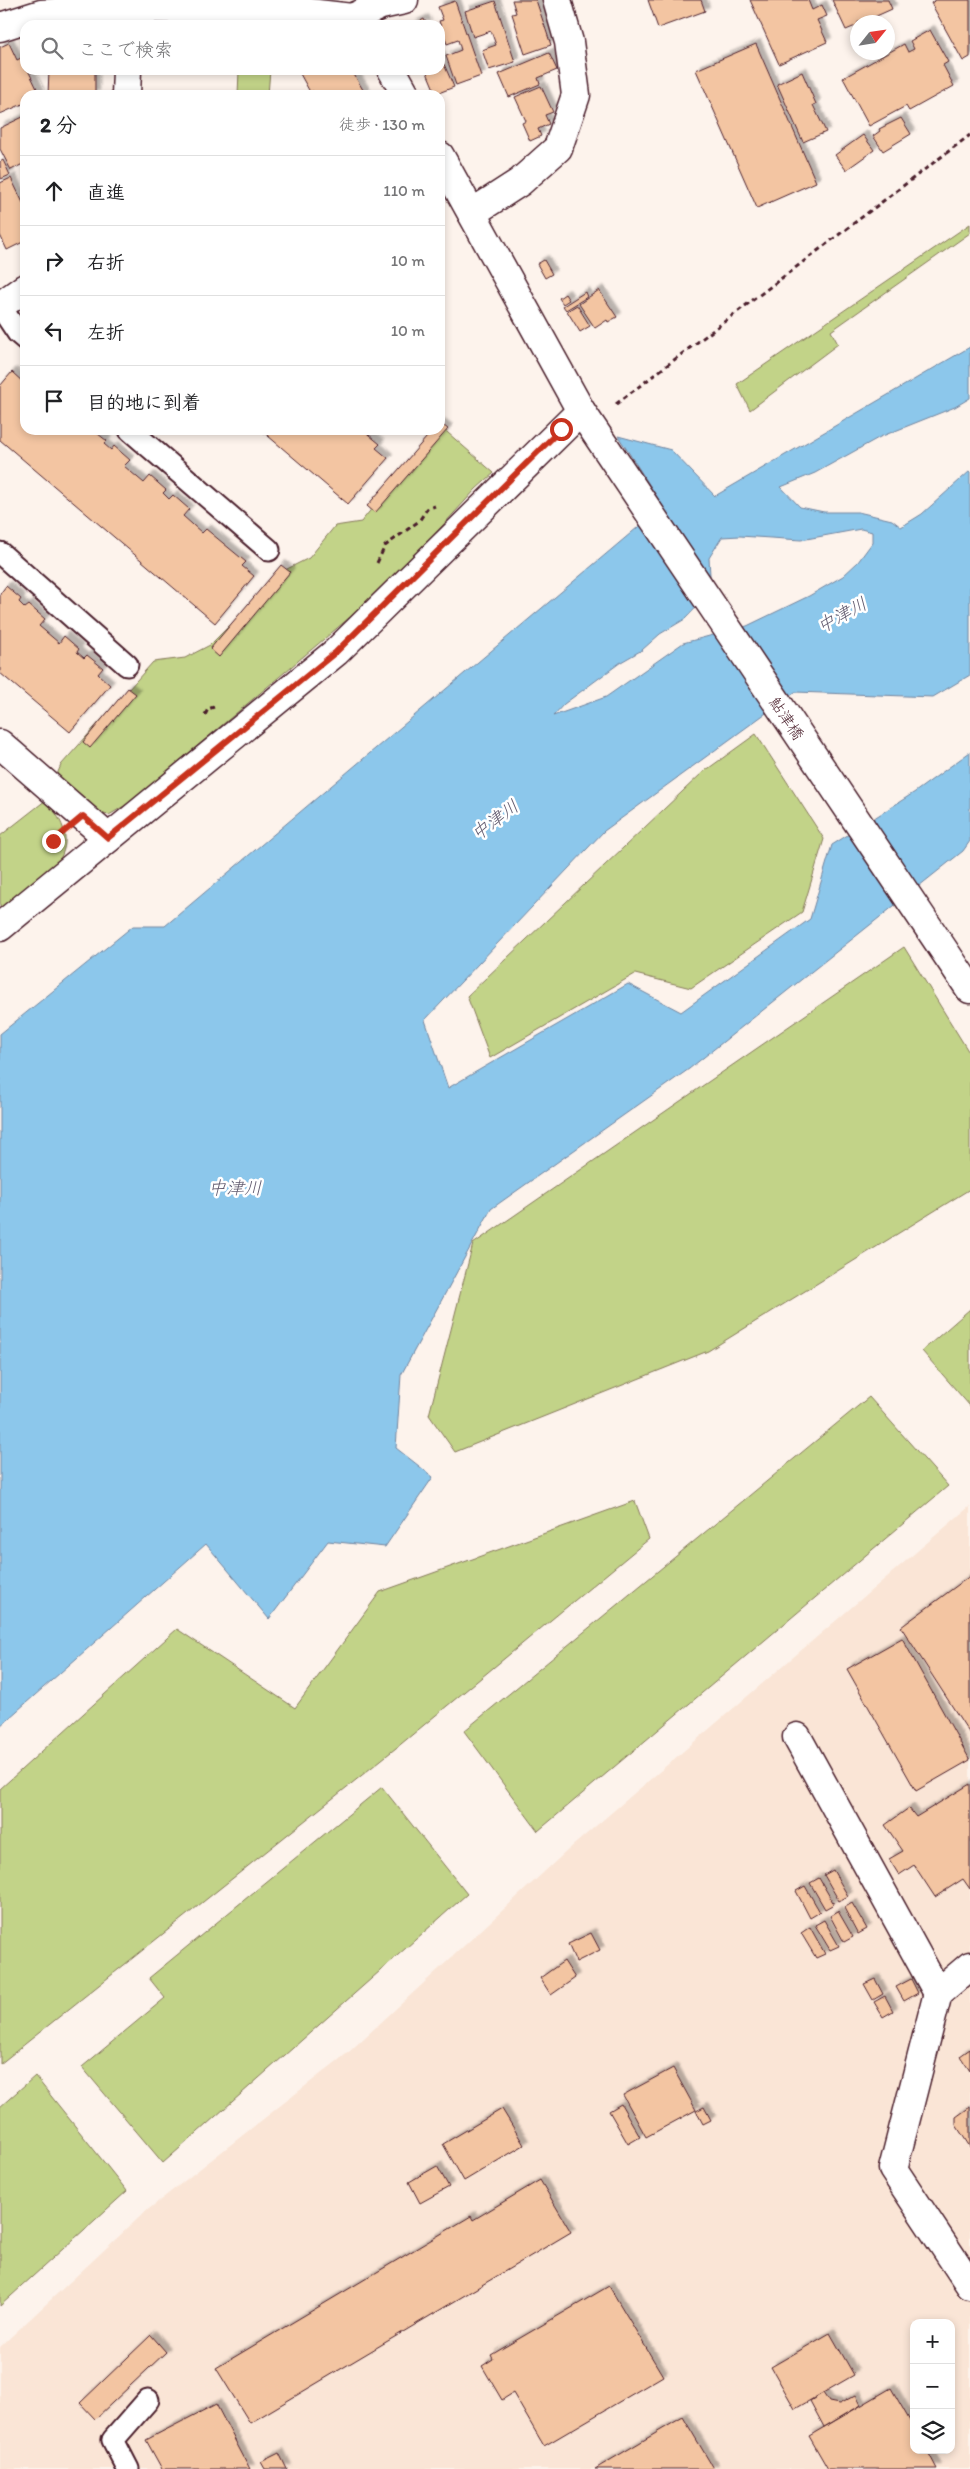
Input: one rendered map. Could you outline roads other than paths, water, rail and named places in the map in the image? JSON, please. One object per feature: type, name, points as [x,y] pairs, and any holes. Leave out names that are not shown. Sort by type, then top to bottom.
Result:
[{"type":"street","points":[[358,20],[382,5],[404,0]]},
{"type":"street","points":[[472,213],[520,182],[558,148],[576,96],[569,42],[557,0]]},
{"type":"street","points":[[22,20],[41,14],[130,16],[291,12],[342,20]]},
{"type":"street","points":[[0,27],[20,21]]},
{"type":"street","points":[[126,90],[127,75]]},
{"type":"street","points":[[395,75],[403,90]]},
{"type":"street","name":"鮎津橋","points":[[445,165],[580,411],[970,989]]},
{"type":"street","points":[[0,306],[20,292]]},
{"type":"street","points":[[0,926],[336,652],[580,411]]},
{"type":"street","points":[[0,744],[108,838]]},
{"type":"street","points":[[797,1737],[938,1993]]},
{"type":"street","points":[[970,1966],[938,1993],[893,2169],[970,2285]]},
{"type":"lane","points":[[0,306],[20,334]]},
{"type":"lane","points":[[136,435],[269,550]]},
{"type":"lane","points":[[0,553],[127,665]]},
{"type":"lane","points":[[128,2469],[112,2440],[148,2400]]},
{"type":"water","name":"中津川","points":[[970,347],[970,398],[955,407],[880,437],[815,473],[781,487],[800,507],[824,512],[858,512],[892,520],[901,527],[922,514],[970,471],[970,675],[933,697],[795,692],[604,831],[425,1020],[448,1088],[628,984],[681,1012],[810,919],[832,845],[915,792],[970,752],[970,841],[963,851],[689,1069],[491,1209],[401,1375],[396,1448],[433,1477],[385,1547],[328,1541],[269,1619],[206,1544],[0,1726],[0,1034],[133,926],[165,926],[663,506],[618,436],[671,450],[715,496]],"holes":[[[861,529],[872,532],[872,543],[858,562],[843,576],[809,596],[747,626],[683,643],[606,697],[553,716],[564,704],[621,662],[642,650],[660,634],[685,619],[711,592],[709,558],[722,537],[740,536],[801,540]]]}]
